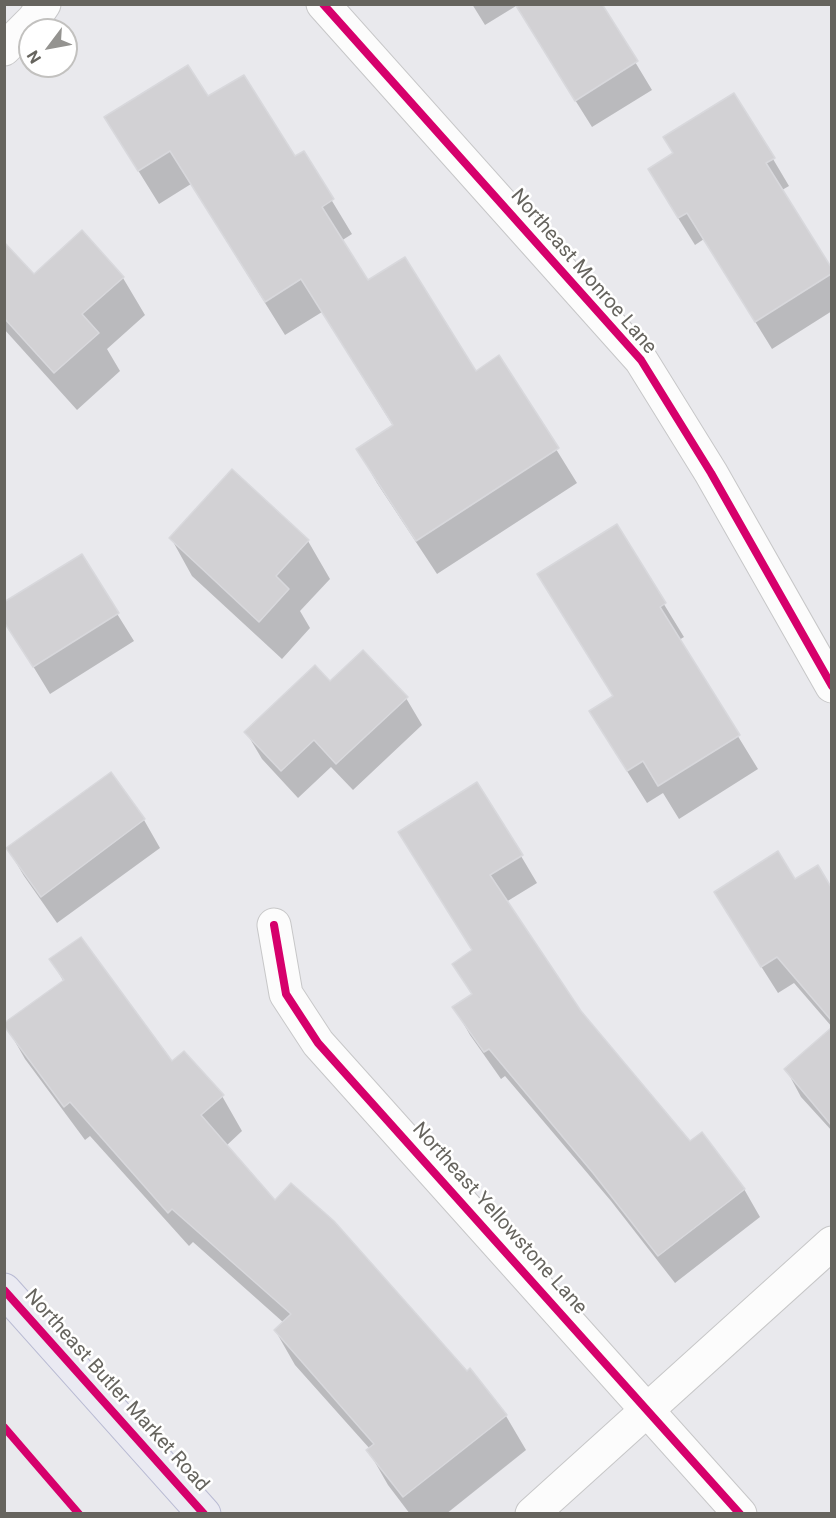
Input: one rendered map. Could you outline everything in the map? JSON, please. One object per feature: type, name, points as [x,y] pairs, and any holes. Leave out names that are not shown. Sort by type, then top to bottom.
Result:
[{"type":"main road","name":"Northeast Butler Market Road","points":[[4,1290],[204,1514]]},
{"type":"street","points":[[4,49],[34,19],[44,4]]},
{"type":"street","name":"Northeast Monroe Lane","points":[[323,4],[641,360],[711,473],[831,686]]},
{"type":"street","name":"Northeast Yellowstone Lane","points":[[274,925],[286,994],[318,1043],[740,1514]]},
{"type":"street","points":[[532,1514],[831,1243]]},
{"type":"building","points":[[515,4],[602,4],[638,61],[575,101]]},
{"type":"building","points":[[188,65],[208,96],[244,75],[295,156],[304,151],[334,199],[322,207],[368,280],[405,257],[476,371],[499,355],[559,448],[416,541],[356,449],[393,425],[301,279],[265,302],[170,151],[138,171],[104,117]]},
{"type":"building","points":[[734,93],[775,158],[766,163],[831,267],[831,274],[755,322],[687,213],[678,218],[648,169],[673,153],[663,137]]},
{"type":"building","points":[[82,230],[124,277],[82,314],[99,333],[54,373],[4,318],[4,242],[34,274]]},
{"type":"building","points":[[232,469],[309,540],[276,576],[289,589],[259,622],[169,538]]},
{"type":"building","points":[[617,524],[666,603],[660,607],[740,735],[658,786],[643,761],[627,771],[589,711],[613,696],[537,574]]},
{"type":"building","points":[[82,554],[119,613],[33,667],[4,622],[4,602]]},
{"type":"building","points":[[363,650],[408,697],[336,764],[314,740],[281,771],[244,732],[315,665],[330,681]]},
{"type":"building","points":[[111,772],[145,819],[41,897],[6,848]]},
{"type":"building","points":[[477,782],[523,855],[490,875],[581,1011],[690,1141],[702,1132],[745,1189],[658,1256],[593,1173],[489,1049],[484,1052],[452,1007],[472,994],[452,964],[472,950],[398,832]]},
{"type":"building","points":[[778,851],[795,879],[818,865],[831,887],[831,1020],[777,957],[761,967],[714,892]]},
{"type":"building","points":[[81,937],[172,1061],[184,1051],[224,1095],[201,1115],[275,1200],[291,1183],[334,1221],[467,1371],[470,1368],[507,1415],[403,1497],[366,1450],[374,1444],[274,1330],[291,1314],[172,1209],[168,1213],[70,1102],[64,1107],[4,1026],[4,1023],[64,980],[49,959]]},
{"type":"building","points":[[831,1028],[831,1125],[784,1069]]},
{"type":"cycle path","points":[[323,4],[641,360],[711,473],[832,686]]},
{"type":"cycle path","points":[[274,925],[286,994],[318,1043],[740,1514]]},
{"type":"cycle path","points":[[4,1290],[204,1514]]},
{"type":"cycle path","points":[[4,1427],[79,1514]]}]
